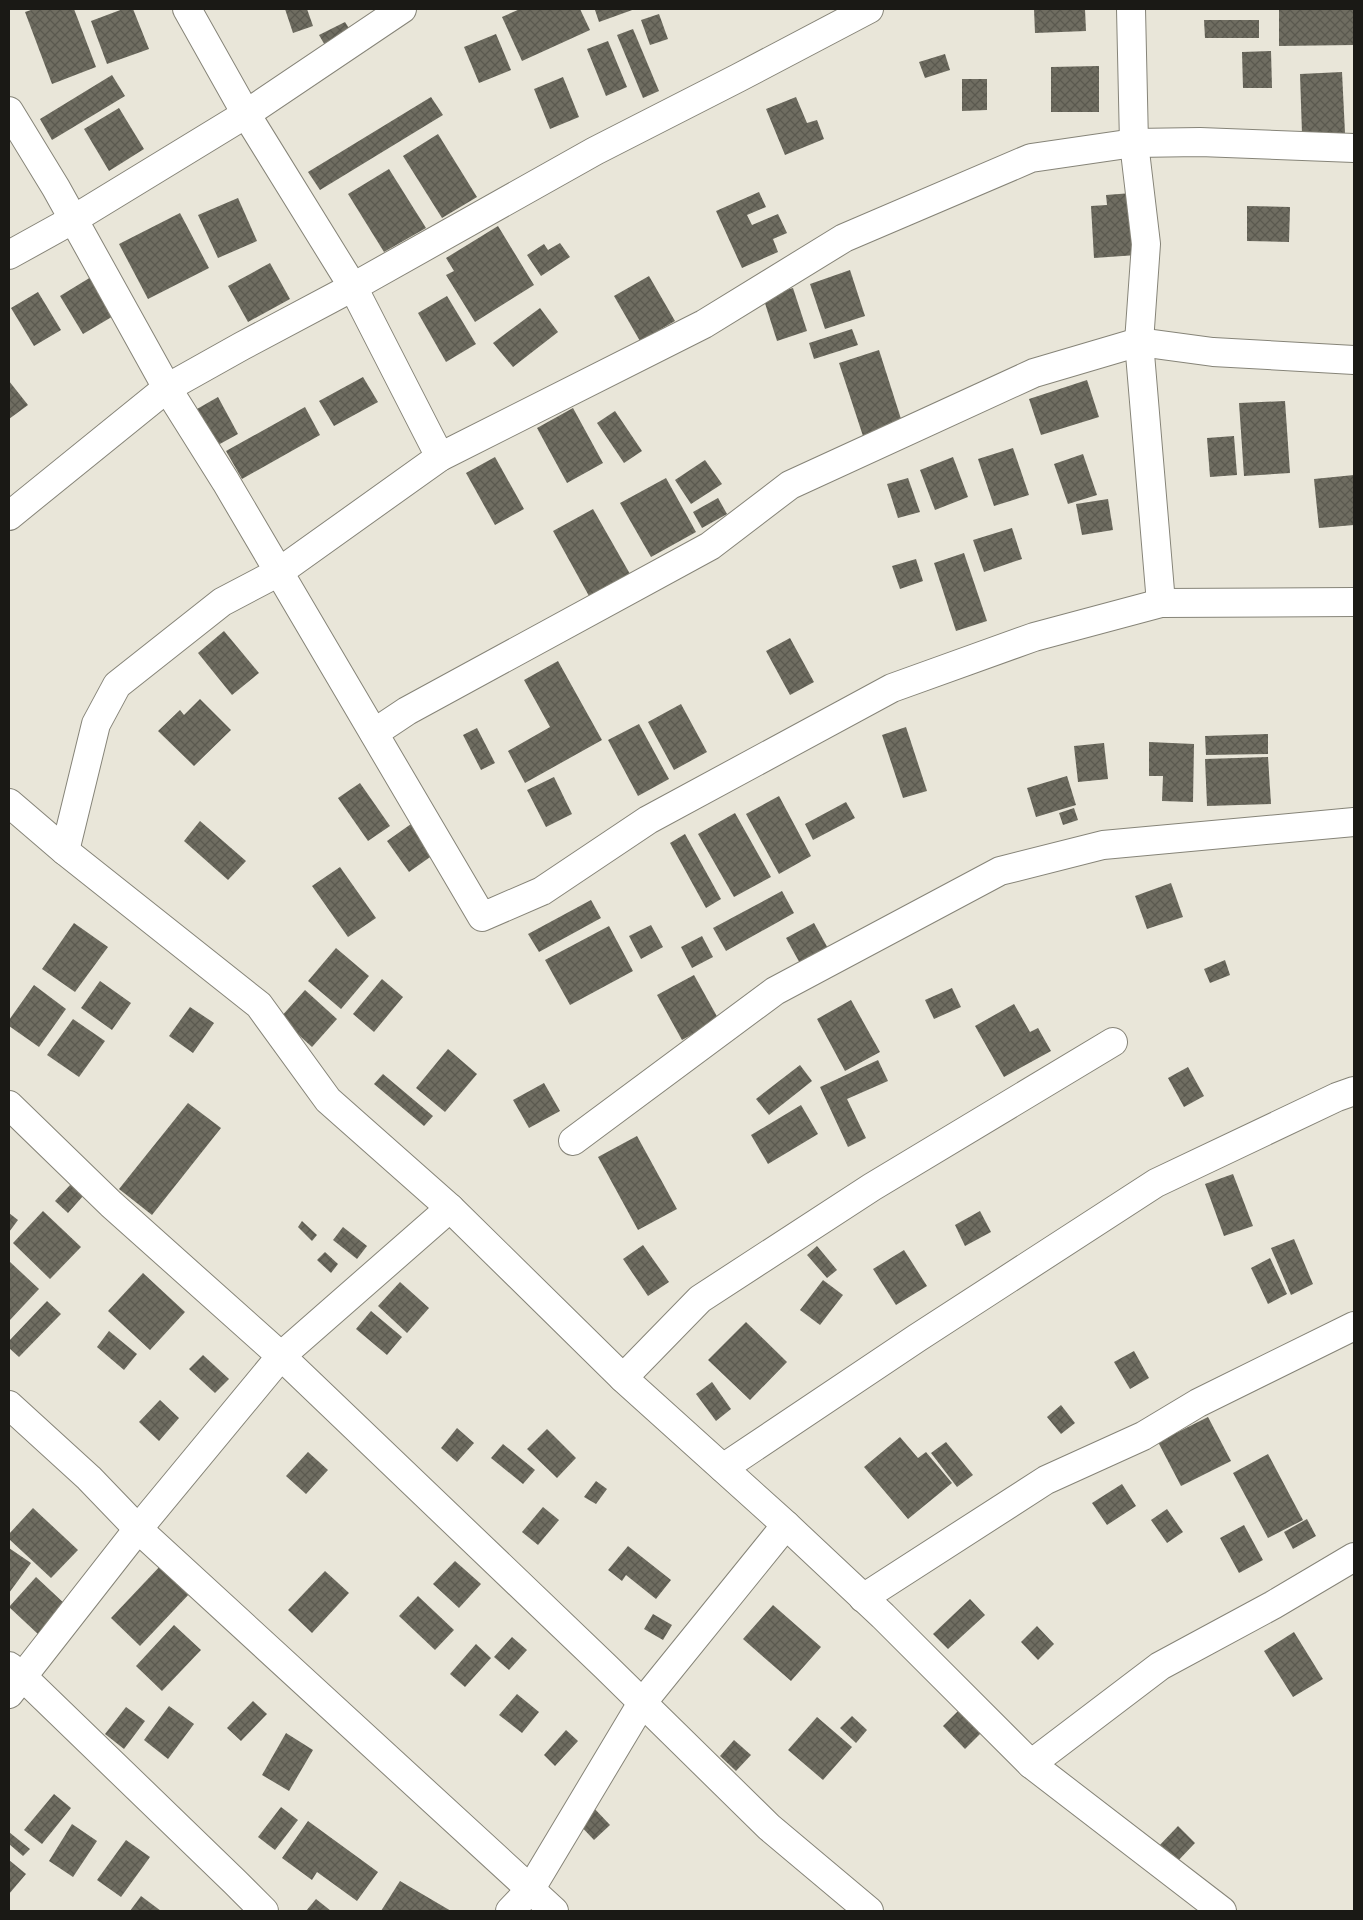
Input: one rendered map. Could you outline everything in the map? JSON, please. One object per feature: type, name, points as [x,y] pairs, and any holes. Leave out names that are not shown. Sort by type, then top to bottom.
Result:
[{"type":"street","points":[[187,9],[246,114],[354,287],[440,457]]},
{"type":"street","points":[[9,255],[74,219],[246,114],[402,9]]},
{"type":"street","points":[[9,516],[168,388],[242,346],[354,287],[595,150],[869,9]]},
{"type":"street","points":[[1131,9],[1134,143],[1146,244],[1139,342],[1161,604]]},
{"type":"street","points":[[9,111],[74,219],[168,388],[279,572],[482,917],[542,891],[648,820],[892,688],[1034,637],[1161,604],[1354,602]]},
{"type":"street","points":[[65,851],[96,724],[117,685],[222,602],[279,572],[440,457],[704,324],[844,238],[1031,158],[1134,143],[1200,142],[1354,148]]},
{"type":"street","points":[[374,733],[407,712],[710,546],[790,485],[1034,373],[1139,342],[1213,352],[1354,360]]},
{"type":"street","points":[[9,802],[65,851],[259,1005],[328,1100],[450,1208],[623,1378],[786,1525],[863,1598],[1031,1764],[1222,1911]]},
{"type":"street","points":[[573,1141],[775,991],[1000,871],[1103,845],[1354,822]]},
{"type":"street","points":[[623,1378],[700,1299],[872,1186],[1113,1042]]},
{"type":"street","points":[[723,1468],[917,1338],[1156,1183],[1337,1097],[1354,1091]]},
{"type":"street","points":[[9,1105],[111,1204],[281,1356],[769,1826],[869,1911]]},
{"type":"street","points":[[264,1911],[235,1882],[13,1679],[281,1356],[450,1208]]},
{"type":"street","points":[[863,1598],[1046,1480],[1143,1436],[1198,1403],[1354,1326]]},
{"type":"street","points":[[9,1405],[89,1478],[138,1529],[554,1911]]},
{"type":"street","points":[[510,1911],[530,1890],[642,1703],[786,1525]]},
{"type":"street","points":[[1031,1764],[1160,1666],[1273,1605],[1354,1557]]},
{"type":"building","points":[[34,9],[74,9],[96,67],[52,84],[25,12]]},
{"type":"building","points":[[123,9],[133,9],[149,49],[107,64],[91,21]]},
{"type":"building","points":[[285,9],[307,9],[313,26],[293,33]]},
{"type":"building","points":[[520,9],[580,9],[590,30],[522,61],[502,17]]},
{"type":"building","points":[[635,9],[599,22],[595,10]]},
{"type":"building","points":[[1034,9],[1085,9],[1086,31],[1035,33]]},
{"type":"building","points":[[1279,9],[1354,9],[1354,45],[1279,46]]},
{"type":"building","points":[[659,14],[668,39],[650,45],[641,20]]},
{"type":"building","points":[[1204,20],[1259,20],[1259,38],[1205,38]]},
{"type":"building","points":[[345,22],[352,33],[326,47],[319,35]]},
{"type":"building","points":[[633,29],[659,91],[643,98],[617,35]]},
{"type":"building","points":[[496,34],[511,70],[479,83],[464,47]]},
{"type":"building","points":[[608,41],[627,87],[606,96],[587,49]]},
{"type":"building","points":[[1271,51],[1272,88],[1243,88],[1242,52]]},
{"type":"building","points":[[945,54],[950,70],[925,78],[919,62]]},
{"type":"building","points":[[1099,66],[1099,112],[1051,112],[1051,67]]},
{"type":"building","points":[[1342,72],[1345,133],[1302,134],[1300,74]]},
{"type":"building","points":[[112,75],[125,96],[52,140],[40,119]]},
{"type":"building","points":[[563,77],[579,117],[550,129],[534,89]]},
{"type":"building","points":[[962,79],[987,79],[987,110],[962,111]]},
{"type":"building","points":[[431,97],[443,115],[320,190],[308,172]]},
{"type":"building","points":[[796,97],[807,123],[817,120],[824,139],[785,155],[766,109]]},
{"type":"building","points":[[119,108],[144,149],[109,171],[84,129]]},
{"type":"building","points":[[438,134],[477,197],[442,218],[403,156]]},
{"type":"building","points":[[389,169],[426,228],[384,252],[348,194]]},
{"type":"building","points":[[759,192],[766,207],[747,215],[752,225],[778,214],[787,233],[773,239],[778,252],[742,268],[716,211]]},
{"type":"building","points":[[1132,193],[1137,255],[1094,258],[1091,206],[1107,205],[1106,195]]},
{"type":"building","points":[[238,198],[257,241],[218,258],[198,215]]},
{"type":"building","points":[[1247,206],[1290,207],[1289,242],[1247,241]]},
{"type":"building","points":[[180,213],[209,268],[148,299],[119,244]]},
{"type":"building","points":[[498,226],[534,285],[475,322],[446,275],[454,271],[446,258]]},
{"type":"building","points":[[560,243],[570,257],[541,276],[527,255],[544,244],[548,250]]},
{"type":"building","points":[[270,263],[290,299],[248,322],[228,286]]},
{"type":"building","points":[[850,270],[865,316],[825,329],[810,284]]},
{"type":"building","points":[[649,276],[675,321],[640,341],[614,296]]},
{"type":"building","points":[[91,277],[115,315],[83,334],[60,296]]},
{"type":"building","points":[[793,288],[807,331],[777,341],[763,297]]},
{"type":"building","points":[[38,292],[61,330],[34,346],[11,308]]},
{"type":"building","points":[[447,296],[476,344],[446,362],[418,313]]},
{"type":"building","points":[[540,308],[558,332],[513,367],[493,343]]},
{"type":"building","points":[[852,329],[858,345],[814,359],[809,343]]},
{"type":"building","points":[[879,350],[902,422],[863,436],[839,363]]},
{"type":"building","points":[[363,377],[378,402],[334,426],[319,401]]},
{"type":"building","points":[[1087,380],[1099,417],[1041,435],[1029,399]]},
{"type":"building","points":[[9,381],[28,405],[9,419]]},
{"type":"building","points":[[218,397],[238,434],[218,445],[197,409]]},
{"type":"building","points":[[1285,401],[1290,473],[1244,476],[1239,403]]},
{"type":"building","points":[[305,407],[320,435],[242,479],[226,451]]},
{"type":"building","points":[[573,408],[603,463],[567,483],[537,428]]},
{"type":"building","points":[[615,411],[642,451],[624,463],[597,423]]},
{"type":"building","points":[[1234,436],[1237,475],[1210,477],[1207,438]]},
{"type":"building","points":[[1013,448],[1029,495],[994,506],[978,459]]},
{"type":"building","points":[[1083,454],[1097,495],[1068,504],[1054,464]]},
{"type":"building","points":[[495,457],[524,509],[495,525],[466,473]]},
{"type":"building","points":[[953,457],[968,497],[935,510],[920,470]]},
{"type":"building","points":[[705,460],[722,484],[691,504],[675,480]]},
{"type":"building","points":[[1354,475],[1354,525],[1319,528],[1314,479]]},
{"type":"building","points":[[666,478],[696,532],[651,557],[620,503]]},
{"type":"building","points":[[908,478],[920,512],[898,518],[887,484]]},
{"type":"building","points":[[718,498],[727,514],[702,528],[693,512]]},
{"type":"building","points":[[1108,499],[1113,530],[1082,535],[1076,504]]},
{"type":"building","points":[[593,509],[630,574],[589,596],[553,531]]},
{"type":"building","points":[[1012,528],[1022,559],[984,572],[973,540]]},
{"type":"building","points":[[964,553],[987,621],[956,631],[934,563]]},
{"type":"building","points":[[916,559],[923,581],[900,589],[892,566]]},
{"type":"building","points":[[224,631],[259,673],[232,695],[198,653]]},
{"type":"building","points":[[790,638],[814,682],[790,695],[766,651]]},
{"type":"building","points":[[558,661],[602,740],[525,783],[508,751],[550,727],[524,680]]},
{"type":"building","points":[[200,699],[231,730],[194,766],[158,731],[180,710],[184,715]]},
{"type":"building","points":[[681,704],[707,752],[674,770],[648,722]]},
{"type":"building","points":[[639,724],[669,779],[638,796],[608,740]]},
{"type":"building","points":[[906,727],[927,791],[903,798],[882,735]]},
{"type":"building","points":[[477,728],[495,763],[481,770],[463,735]]},
{"type":"building","points":[[1268,734],[1268,754],[1206,755],[1205,736]]},
{"type":"building","points":[[1149,742],[1194,744],[1193,802],[1162,801],[1163,776],[1149,776]]},
{"type":"building","points":[[1104,743],[1108,779],[1078,782],[1074,746]]},
{"type":"building","points":[[1268,757],[1271,804],[1207,806],[1205,759]]},
{"type":"building","points":[[1067,776],[1076,805],[1036,817],[1027,788]]},
{"type":"building","points":[[554,777],[572,814],[546,827],[527,790]]},
{"type":"building","points":[[360,783],[390,826],[368,841],[338,798]]},
{"type":"building","points":[[779,796],[811,856],[779,874],[746,814]]},
{"type":"building","points":[[846,802],[855,818],[813,840],[805,824]]},
{"type":"building","points":[[1074,808],[1078,820],[1063,825],[1059,813]]},
{"type":"building","points":[[735,813],[771,877],[734,897],[698,834]]},
{"type":"building","points":[[200,821],[246,861],[228,880],[184,841]]},
{"type":"building","points":[[411,824],[433,855],[409,872],[387,841]]},
{"type":"building","points":[[685,834],[721,899],[706,908],[670,843]]},
{"type":"building","points":[[340,867],[376,918],[348,937],[312,886]]},
{"type":"building","points":[[1171,883],[1183,917],[1147,929],[1135,896]]},
{"type":"building","points":[[782,891],[794,913],[726,951],[713,928]]},
{"type":"building","points":[[591,900],[601,918],[539,952],[528,934]]},
{"type":"building","points":[[74,923],[108,947],[75,992],[42,969]]},
{"type":"building","points":[[814,923],[830,952],[802,967],[786,938]]},
{"type":"building","points":[[651,925],[663,947],[641,959],[629,936]]},
{"type":"building","points":[[609,926],[633,971],[570,1005],[545,960]]},
{"type":"building","points":[[702,936],[713,957],[692,968],[681,947]]},
{"type":"building","points":[[336,948],[369,976],[341,1009],[308,981]]},
{"type":"building","points":[[1225,960],[1230,975],[1210,983],[1204,969]]},
{"type":"building","points":[[694,975],[719,1020],[682,1040],[657,995]]},
{"type":"building","points":[[382,979],[403,997],[374,1032],[353,1014]]},
{"type":"building","points":[[100,981],[131,1003],[112,1030],[81,1008]]},
{"type":"building","points":[[34,985],[66,1009],[39,1047],[9,1026],[9,1020]]},
{"type":"building","points":[[952,988],[961,1007],[934,1019],[925,1000]]},
{"type":"building","points":[[305,990],[337,1019],[312,1047],[280,1018]]},
{"type":"building","points":[[851,1000],[880,1052],[845,1071],[817,1019]]},
{"type":"building","points":[[1014,1004],[1030,1032],[1038,1028],[1051,1051],[1004,1077],[975,1026]]},
{"type":"building","points":[[190,1007],[214,1023],[193,1053],[169,1036]]},
{"type":"building","points":[[73,1019],[105,1041],[79,1077],[47,1055]]},
{"type":"building","points":[[448,1049],[477,1074],[445,1112],[416,1088]]},
{"type":"building","points":[[878,1060],[888,1081],[847,1099],[866,1138],[848,1147],[820,1087]]},
{"type":"building","points":[[800,1065],[812,1081],[769,1115],[756,1099]]},
{"type":"building","points":[[1188,1067],[1204,1096],[1184,1107],[1168,1078]]},
{"type":"building","points":[[383,1074],[433,1116],[424,1126],[374,1084]]},
{"type":"building","points":[[544,1083],[560,1111],[529,1128],[513,1100]]},
{"type":"building","points":[[188,1103],[221,1128],[152,1215],[119,1189]]},
{"type":"building","points":[[801,1105],[818,1134],[768,1164],[751,1135]]},
{"type":"building","points":[[637,1136],[677,1209],[638,1230],[598,1157]]},
{"type":"building","points":[[1233,1174],[1253,1226],[1224,1236],[1205,1184]]},
{"type":"building","points":[[71,1184],[83,1196],[68,1213],[55,1201]]},
{"type":"building","points":[[43,1211],[81,1247],[50,1279],[13,1243]]},
{"type":"building","points":[[980,1211],[991,1232],[965,1246],[955,1225]]},
{"type":"building","points":[[9,1213],[18,1220],[9,1232]]},
{"type":"building","points":[[302,1221],[317,1235],[312,1241],[298,1227]]},
{"type":"building","points":[[343,1227],[367,1246],[357,1259],[333,1240]]},
{"type":"building","points":[[1294,1239],[1313,1284],[1291,1295],[1271,1248]]},
{"type":"building","points":[[643,1245],[669,1282],[648,1296],[623,1259]]},
{"type":"building","points":[[817,1246],[837,1270],[827,1278],[807,1255]]},
{"type":"building","points":[[904,1250],[927,1286],[896,1305],[873,1269]]},
{"type":"building","points":[[325,1252],[338,1264],[331,1273],[317,1260]]},
{"type":"building","points":[[1270,1258],[1287,1294],[1268,1304],[1251,1268]]},
{"type":"building","points":[[9,1261],[39,1289],[9,1321]]},
{"type":"building","points":[[143,1273],[185,1312],[150,1350],[108,1311]]},
{"type":"building","points":[[823,1280],[843,1295],[820,1325],[800,1310]]},
{"type":"building","points":[[400,1282],[429,1308],[407,1333],[378,1306]]},
{"type":"building","points":[[47,1301],[61,1314],[19,1357],[9,1348],[9,1341]]},
{"type":"building","points":[[371,1311],[402,1337],[387,1355],[356,1329]]},
{"type":"building","points":[[746,1322],[787,1362],[750,1400],[708,1360]]},
{"type":"building","points":[[109,1331],[137,1354],[124,1370],[97,1347]]},
{"type":"building","points":[[1134,1351],[1149,1378],[1130,1389],[1114,1362]]},
{"type":"building","points":[[203,1355],[229,1379],[215,1393],[189,1369]]},
{"type":"building","points":[[712,1382],[731,1409],[716,1421],[696,1394]]},
{"type":"building","points":[[160,1400],[179,1418],[159,1441],[139,1422]]},
{"type":"building","points":[[1061,1405],[1075,1423],[1061,1434],[1047,1417]]},
{"type":"building","points":[[1208,1417],[1231,1461],[1181,1486],[1158,1442]]},
{"type":"building","points":[[457,1428],[474,1443],[457,1462],[441,1448]]},
{"type":"building","points":[[547,1429],[576,1458],[557,1478],[527,1449]]},
{"type":"building","points":[[900,1437],[918,1458],[926,1452],[952,1483],[908,1519],[864,1467]]},
{"type":"building","points":[[946,1442],[973,1475],[957,1487],[931,1453]]},
{"type":"building","points":[[503,1444],[535,1470],[523,1484],[491,1458]]},
{"type":"building","points":[[308,1452],[328,1470],[306,1494],[286,1476]]},
{"type":"building","points":[[1268,1454],[1303,1520],[1268,1538],[1233,1473]]},
{"type":"building","points":[[596,1481],[607,1489],[596,1504],[584,1497]]},
{"type":"building","points":[[1122,1484],[1136,1506],[1107,1525],[1092,1503]]},
{"type":"building","points":[[543,1507],[559,1520],[538,1545],[522,1532]]},
{"type":"building","points":[[33,1508],[78,1550],[51,1578],[9,1539],[9,1534]]},
{"type":"building","points":[[1167,1509],[1183,1532],[1167,1543],[1151,1520]]},
{"type":"building","points":[[1307,1519],[1316,1536],[1293,1549],[1284,1532]]},
{"type":"building","points":[[1244,1525],[1263,1560],[1239,1573],[1220,1538]]},
{"type":"building","points":[[628,1546],[671,1580],[656,1599],[626,1575],[622,1581],[608,1570]]},
{"type":"building","points":[[9,1548],[31,1563],[9,1593]]},
{"type":"building","points":[[455,1561],[481,1584],[459,1608],[433,1584]]},
{"type":"building","points":[[163,1563],[192,1591],[140,1646],[111,1618]]},
{"type":"building","points":[[325,1571],[349,1593],[312,1633],[288,1610]]},
{"type":"building","points":[[36,1577],[67,1606],[39,1635],[9,1607]]},
{"type":"building","points":[[418,1596],[454,1630],[435,1650],[399,1616]]},
{"type":"building","points":[[970,1599],[985,1615],[948,1649],[933,1634]]},
{"type":"building","points":[[773,1605],[821,1647],[791,1681],[743,1639]]},
{"type":"building","points":[[653,1614],[672,1625],[663,1640],[644,1629]]},
{"type":"building","points":[[174,1625],[201,1650],[162,1691],[136,1666]]},
{"type":"building","points":[[1037,1626],[1054,1644],[1038,1660],[1021,1642]]},
{"type":"building","points":[[1294,1632],[1323,1679],[1293,1697],[1264,1651]]},
{"type":"building","points":[[512,1637],[527,1650],[509,1670],[494,1657]]},
{"type":"building","points":[[476,1644],[491,1658],[465,1687],[450,1674]]},
{"type":"building","points":[[517,1694],[539,1712],[522,1733],[499,1715]]},
{"type":"building","points":[[253,1701],[267,1714],[241,1741],[227,1728]]},
{"type":"building","points":[[169,1706],[194,1724],[168,1759],[144,1740]]},
{"type":"building","points":[[126,1707],[145,1721],[124,1749],[105,1734]]},
{"type":"building","points":[[958,1711],[981,1733],[965,1749],[943,1726]]},
{"type":"building","points":[[852,1716],[867,1730],[856,1743],[840,1728]]},
{"type":"building","points":[[817,1717],[852,1747],[823,1780],[788,1750]]},
{"type":"building","points":[[566,1730],[578,1741],[555,1766],[544,1755]]},
{"type":"building","points":[[286,1733],[313,1750],[289,1791],[262,1775]]},
{"type":"building","points":[[734,1740],[751,1755],[736,1771],[720,1756]]},
{"type":"building","points":[[54,1794],[71,1808],[42,1844],[24,1830]]},
{"type":"building","points":[[592,1806],[610,1825],[594,1840],[576,1821]]},
{"type":"building","points":[[281,1807],[298,1820],[275,1850],[258,1837]]},
{"type":"building","points":[[308,1821],[378,1872],[357,1901],[317,1872],[312,1880],[282,1858]]},
{"type":"building","points":[[72,1824],[97,1841],[73,1877],[49,1861]]},
{"type":"building","points":[[1178,1826],[1195,1843],[1174,1865],[1157,1848]]},
{"type":"building","points":[[9,1832],[30,1849],[23,1856],[9,1844]]},
{"type":"building","points":[[126,1840],[150,1857],[121,1897],[97,1880]]},
{"type":"building","points":[[9,1860],[26,1874],[9,1894]]},
{"type":"building","points":[[400,1881],[451,1911],[381,1911]]},
{"type":"building","points":[[141,1896],[161,1911],[130,1911]]},
{"type":"building","points":[[316,1899],[331,1911],[306,1911]]}]
